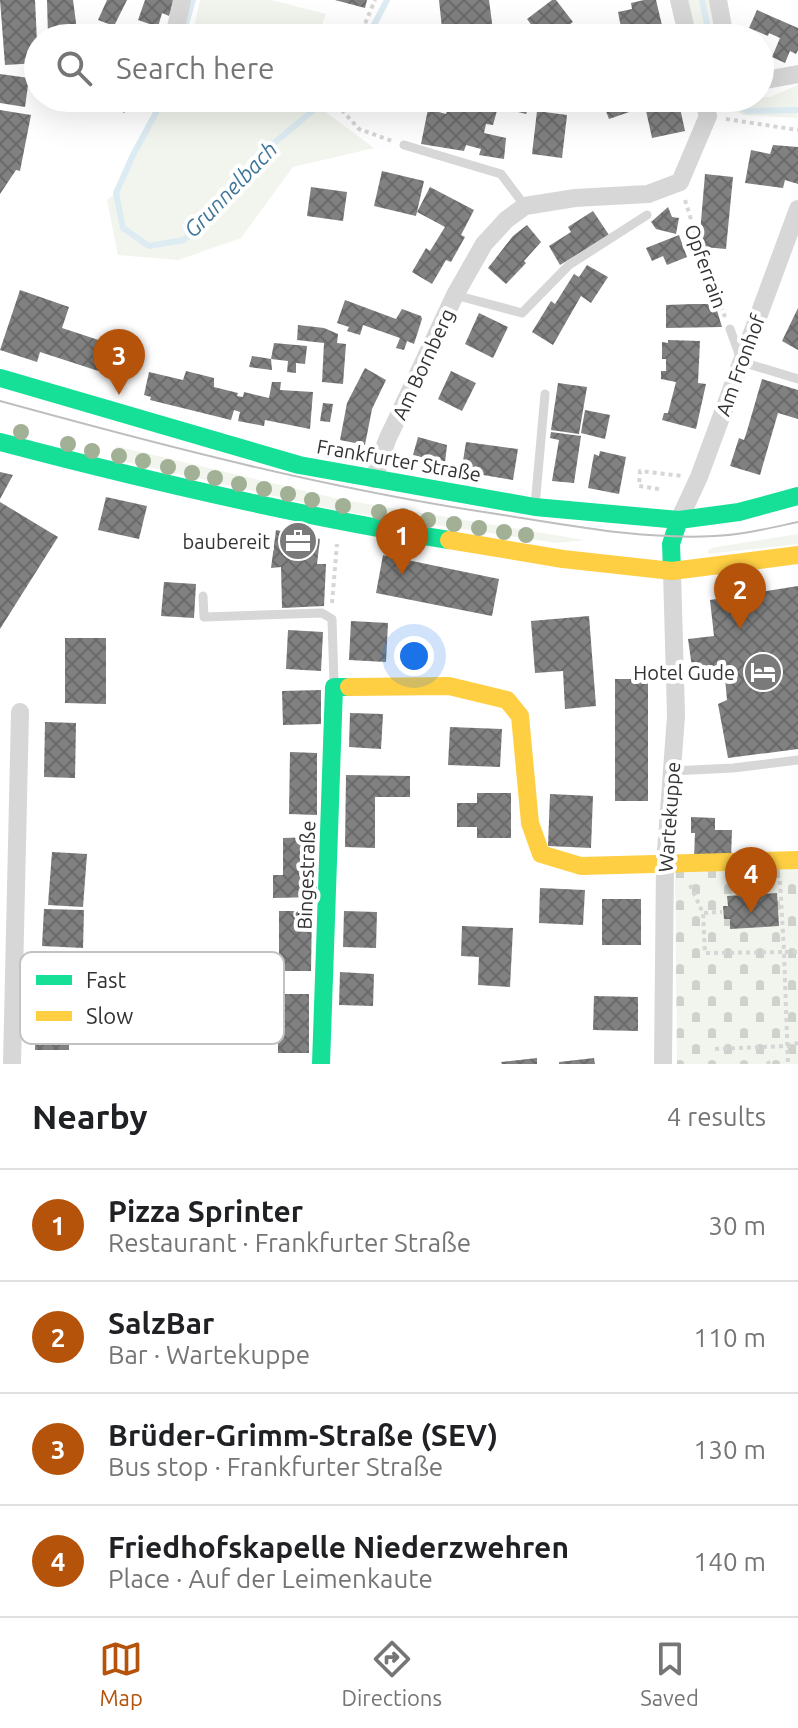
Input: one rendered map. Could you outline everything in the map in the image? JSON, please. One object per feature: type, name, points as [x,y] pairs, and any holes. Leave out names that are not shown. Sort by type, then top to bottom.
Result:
[{"type":"main road","name":"Frankfurter Straße","points":[[0,378],[299,465],[535,507],[679,520],[739,512],[798,496]]},
{"type":"main road","points":[[0,442],[109,471],[342,523],[563,559],[672,571],[798,555]]},
{"type":"main road","points":[[672,571],[671,544],[679,520]]},
{"type":"main road","points":[[334,687],[449,686],[507,700],[520,716],[530,823],[541,854],[581,866],[789,860]]},
{"type":"main road","name":"Bingestraße","points":[[321,1064],[334,687]]},
{"type":"street","points":[[177,24],[182,0]]},
{"type":"street","points":[[679,0],[685,24]]},
{"type":"street","points":[[718,0],[722,24]]},
{"type":"street","points":[[774,78],[798,74]]},
{"type":"street","points":[[525,206],[575,198],[648,194],[680,182],[704,112]]},
{"type":"street","name":"Am Bornberg","points":[[374,479],[387,440],[455,295],[484,244],[506,220],[525,206]]},
{"type":"street","name":"Am Fronhof","points":[[679,520],[699,477],[798,209]]},
{"type":"street","name":"Wartekuppe","points":[[663,1064],[665,865],[676,716],[672,571]]},
{"type":"street","points":[[12,1064],[7,876],[20,712]]},
{"type":"lane","points":[[404,145],[501,174],[525,206]]},
{"type":"lane","name":"Am Bornberg","points":[[455,295],[522,313],[569,265],[647,215]]},
{"type":"lane","name":"Opferrain","points":[[730,329],[742,362]]},
{"type":"lane","points":[[742,362],[798,379]]},
{"type":"lane","points":[[535,507],[545,394]]},
{"type":"lane","points":[[203,596],[204,617],[322,613],[332,619],[334,687]]},
{"type":"lane","points":[[672,771],[798,760]]},
{"type":"path","points":[[365,24],[375,0]]},
{"type":"path","points":[[343,112],[359,129],[404,145]]},
{"type":"path","points":[[726,112],[798,130]]},
{"type":"path","name":"Opferrain","points":[[688,215],[730,329]]},
{"type":"path","points":[[659,489],[639,486],[640,471],[668,474]]},
{"type":"path","points":[[332,600],[337,546]]},
{"type":"path","points":[[788,1064],[784,952],[789,860]]},
{"type":"path","points":[[693,891],[703,913],[705,953],[798,952]]},
{"type":"path","points":[[703,913],[722,912]]},
{"type":"path","points":[[715,1049],[798,1043]]},
{"type":"green space","points":[[200,0],[271,0],[326,14],[322,24],[195,24]]},
{"type":"green space","points":[[686,0],[714,0],[718,24],[694,24]]},
{"type":"green space","points":[[798,85],[797,118],[743,115],[738,112],[774,112],[774,95]]},
{"type":"green space","points":[[158,112],[326,112],[374,148],[293,167],[241,238],[178,260],[118,255],[107,200],[116,193]]},
{"type":"green space","points":[[116,446],[343,500],[585,540],[557,543],[341,511],[113,459]]},
{"type":"green space","points":[[798,534],[798,544],[708,554],[708,550],[716,547]]},
{"type":"green space","points":[[798,868],[798,1064],[677,1064],[675,871]]},
{"type":"building","points":[[0,0],[35,0],[36,24],[24,24],[24,64],[5,65]]},
{"type":"building","points":[[47,0],[73,0],[76,24],[48,24]]},
{"type":"building","points":[[107,0],[127,0],[115,24],[98,20]]},
{"type":"building","points":[[145,0],[174,0],[169,16],[162,13],[159,24],[138,20]]},
{"type":"building","points":[[335,0],[367,0],[365,8]]},
{"type":"building","points":[[439,0],[489,0],[492,24],[442,24]]},
{"type":"building","points":[[556,0],[573,22],[531,24],[527,19]]},
{"type":"building","points":[[656,0],[662,24],[620,24],[618,12],[632,9],[631,3]]},
{"type":"building","points":[[757,10],[798,28],[796,54],[790,51],[785,63],[774,58],[780,38],[774,35],[774,24],[751,24]]},
{"type":"building","points":[[0,74],[24,77],[24,107],[0,103]]},
{"type":"building","points":[[0,110],[31,115],[20,171],[16,170],[0,194]]},
{"type":"building","points":[[427,112],[497,112],[493,125],[486,124],[484,133],[506,138],[504,159],[479,155],[481,149],[466,145],[464,151],[421,144]]},
{"type":"building","points":[[537,112],[567,115],[562,158],[532,154]]},
{"type":"building","points":[[606,112],[629,112],[609,119]]},
{"type":"building","points":[[646,112],[681,112],[685,131],[652,138]]},
{"type":"building","points":[[773,145],[798,147],[798,184],[785,180],[783,188],[745,183],[751,150],[770,154]]},
{"type":"building","points":[[382,171],[424,181],[416,216],[374,206]]},
{"type":"building","points":[[705,174],[733,177],[726,249],[704,247],[700,233]]},
{"type":"building","points":[[311,187],[347,192],[343,221],[307,216]]},
{"type":"building","points":[[430,187],[474,210],[461,235],[465,237],[451,262],[446,260],[432,284],[412,272],[426,248],[430,251],[445,227],[417,212]]},
{"type":"building","points":[[668,207],[672,217],[679,218],[676,234],[656,229],[651,222]]},
{"type":"building","points":[[593,211],[609,235],[560,265],[549,246],[571,232],[568,227]]},
{"type":"building","points":[[527,225],[541,242],[506,284],[488,268],[513,236]]},
{"type":"building","points":[[679,235],[687,257],[667,265],[663,256],[652,261],[646,248]]},
{"type":"building","points":[[587,265],[608,277],[591,303],[581,296],[553,345],[532,332],[551,301],[555,304],[574,274],[579,277]]},
{"type":"building","points":[[20,290],[69,307],[62,328],[126,349],[117,377],[40,352],[37,362],[0,350]]},
{"type":"building","points":[[345,300],[396,319],[402,309],[421,316],[414,344],[407,341],[404,350],[396,348],[400,338],[363,325],[360,335],[347,331],[349,327],[337,323]]},
{"type":"building","points":[[715,304],[722,327],[666,328],[666,305]]},
{"type":"building","points":[[798,308],[798,350],[782,341]]},
{"type":"building","points":[[479,313],[508,327],[493,358],[465,344]]},
{"type":"building","points":[[298,325],[324,328],[338,334],[337,343],[346,344],[343,384],[322,382],[324,343],[297,340]]},
{"type":"building","points":[[668,340],[700,341],[698,383],[706,384],[696,429],[662,420],[664,413],[668,413],[676,382],[661,379],[661,371],[666,371],[662,342],[668,343]]},
{"type":"building","points":[[274,343],[307,346],[305,364],[296,363],[296,373],[287,372],[288,361],[271,359]]},
{"type":"building","points":[[252,356],[271,359],[272,370],[249,367]]},
{"type":"building","points":[[365,368],[386,380],[372,409],[365,445],[340,440],[347,403]]},
{"type":"building","points":[[186,371],[214,378],[214,387],[243,397],[244,392],[269,398],[272,382],[281,382],[280,390],[313,392],[310,429],[265,420],[264,426],[238,421],[240,412],[234,410],[231,420],[150,400],[151,397],[144,395],[149,372],[183,380]]},
{"type":"building","points":[[451,371],[476,383],[462,411],[438,399]]},
{"type":"building","points":[[762,379],[798,390],[798,419],[778,413],[760,475],[730,466],[739,438],[744,440]]},
{"type":"building","points":[[558,383],[587,387],[579,434],[551,430]]},
{"type":"building","points":[[323,403],[333,404],[330,422],[320,421]]},
{"type":"building","points":[[585,410],[610,415],[605,439],[581,433]]},
{"type":"building","points":[[551,432],[581,436],[574,483],[552,481],[559,440],[550,438]]},
{"type":"building","points":[[418,437],[447,445],[445,463],[413,455]]},
{"type":"building","points":[[466,442],[518,449],[513,480],[465,472]]},
{"type":"building","points":[[600,451],[626,457],[619,494],[588,488],[594,454],[599,456]]},
{"type":"building","points":[[0,472],[13,475],[0,499]]},
{"type":"building","points":[[106,497],[147,506],[139,539],[98,530]]},
{"type":"building","points":[[0,502],[58,537],[0,629]]},
{"type":"building","points":[[276,530],[320,539],[317,564],[326,564],[324,606],[282,608],[281,567],[271,568]]},
{"type":"building","points":[[383,555],[499,579],[492,616],[376,593]]},
{"type":"building","points":[[164,582],[196,584],[194,618],[161,616]]},
{"type":"building","points":[[798,586],[798,749],[728,758],[718,704],[727,700],[725,678],[717,675],[694,681],[688,639],[714,636],[710,600]]},
{"type":"building","points":[[589,616],[596,706],[565,709],[563,671],[535,673],[531,621]]},
{"type":"building","points":[[351,621],[388,623],[386,662],[349,660]]},
{"type":"building","points":[[288,630],[323,632],[321,671],[286,669]]},
{"type":"building","points":[[65,638],[106,638],[106,704],[65,703]]},
{"type":"building","points":[[615,679],[648,679],[648,801],[615,801]]},
{"type":"building","points":[[321,690],[321,724],[283,725],[282,691]]},
{"type":"building","points":[[350,713],[383,714],[381,749],[349,747]]},
{"type":"building","points":[[45,722],[76,723],[75,778],[44,777]]},
{"type":"building","points":[[450,727],[502,729],[500,767],[448,765]]},
{"type":"building","points":[[290,752],[317,753],[317,815],[289,814]]},
{"type":"building","points":[[346,775],[410,776],[410,797],[375,797],[375,848],[345,847]]},
{"type":"building","points":[[477,793],[511,793],[511,838],[477,838],[477,827],[457,827],[457,803],[477,803]]},
{"type":"building","points":[[550,794],[593,796],[591,848],[548,846]]},
{"type":"building","points":[[691,817],[715,818],[715,830],[732,830],[731,859],[694,858],[695,833],[691,833]]},
{"type":"building","points":[[317,837],[317,897],[273,898],[273,875],[283,875],[283,838]]},
{"type":"building","points":[[52,852],[87,854],[83,907],[48,905]]},
{"type":"building","points":[[540,888],[585,890],[583,925],[539,923]]},
{"type":"building","points":[[777,893],[779,926],[730,929],[730,919],[724,919],[723,906],[728,906],[727,896]]},
{"type":"building","points":[[602,899],[641,899],[641,945],[602,945]]},
{"type":"building","points":[[44,909],[84,910],[83,948],[42,946]]},
{"type":"building","points":[[279,911],[312,911],[311,971],[284,971],[284,952],[279,952]]},
{"type":"building","points":[[344,911],[377,912],[376,948],[343,947]]},
{"type":"building","points":[[462,926],[513,928],[510,987],[478,985],[479,957],[461,956]]},
{"type":"building","points":[[340,972],[374,974],[373,1006],[339,1005]]},
{"type":"building","points":[[284,994],[309,994],[309,1053],[278,1053],[278,1044],[284,1044]]},
{"type":"building","points":[[594,996],[638,997],[638,1031],[593,1030]]},
{"type":"building","points":[[35,1044],[69,1044],[69,1050],[35,1050]]},
{"type":"building","points":[[537,1058],[537,1064],[501,1062]]},
{"type":"building","points":[[594,1058],[595,1064],[559,1064],[559,1062]]},
{"type":"waterway","name":"Grunnelbach","points":[[186,24],[193,0]]},
{"type":"waterway","name":"Grunnelbach","points":[[374,24],[387,0]]},
{"type":"waterway","name":"Grunnelbach","points":[[702,0],[707,24]]},
{"type":"waterway","name":"Grunnelbach","points":[[774,110],[798,110]]},
{"type":"waterway","name":"Grunnelbach","points":[[156,112],[116,193],[123,228],[149,246],[184,240],[209,217],[255,159],[311,112]]},
{"type":"tram line","points":[[0,401],[309,479],[434,504],[578,527],[687,537],[735,534],[798,522]]},
{"type":"traffic: fast","points":[[0,378],[299,465],[535,507],[679,520],[739,512],[798,496]]},
{"type":"traffic: fast","points":[[0,442],[223,497],[449,540]]},
{"type":"traffic: fast","points":[[672,571],[671,544],[679,520]]},
{"type":"traffic: fast","points":[[321,1064],[334,687],[349,687]]},
{"type":"traffic: slow","points":[[449,540],[563,559],[672,571],[798,555]]},
{"type":"traffic: slow","points":[[349,687],[449,686],[507,700],[520,716],[530,823],[541,854],[581,866],[798,860]]},
{"type":"place","name":"Brüder-Grimm-Straße (SEV)","points":[[119,395]]},
{"type":"place","name":"baubereit","points":[[298,541]]},
{"type":"place","name":"Pizza Sprinter","points":[[402,575]]},
{"type":"place","name":"SalzBar","points":[[740,629]]},
{"type":"place","name":"Hotel Gude","points":[[763,672]]},
{"type":"place","name":"Friedhofskapelle Niederzwehren","points":[[751,913]]}]
